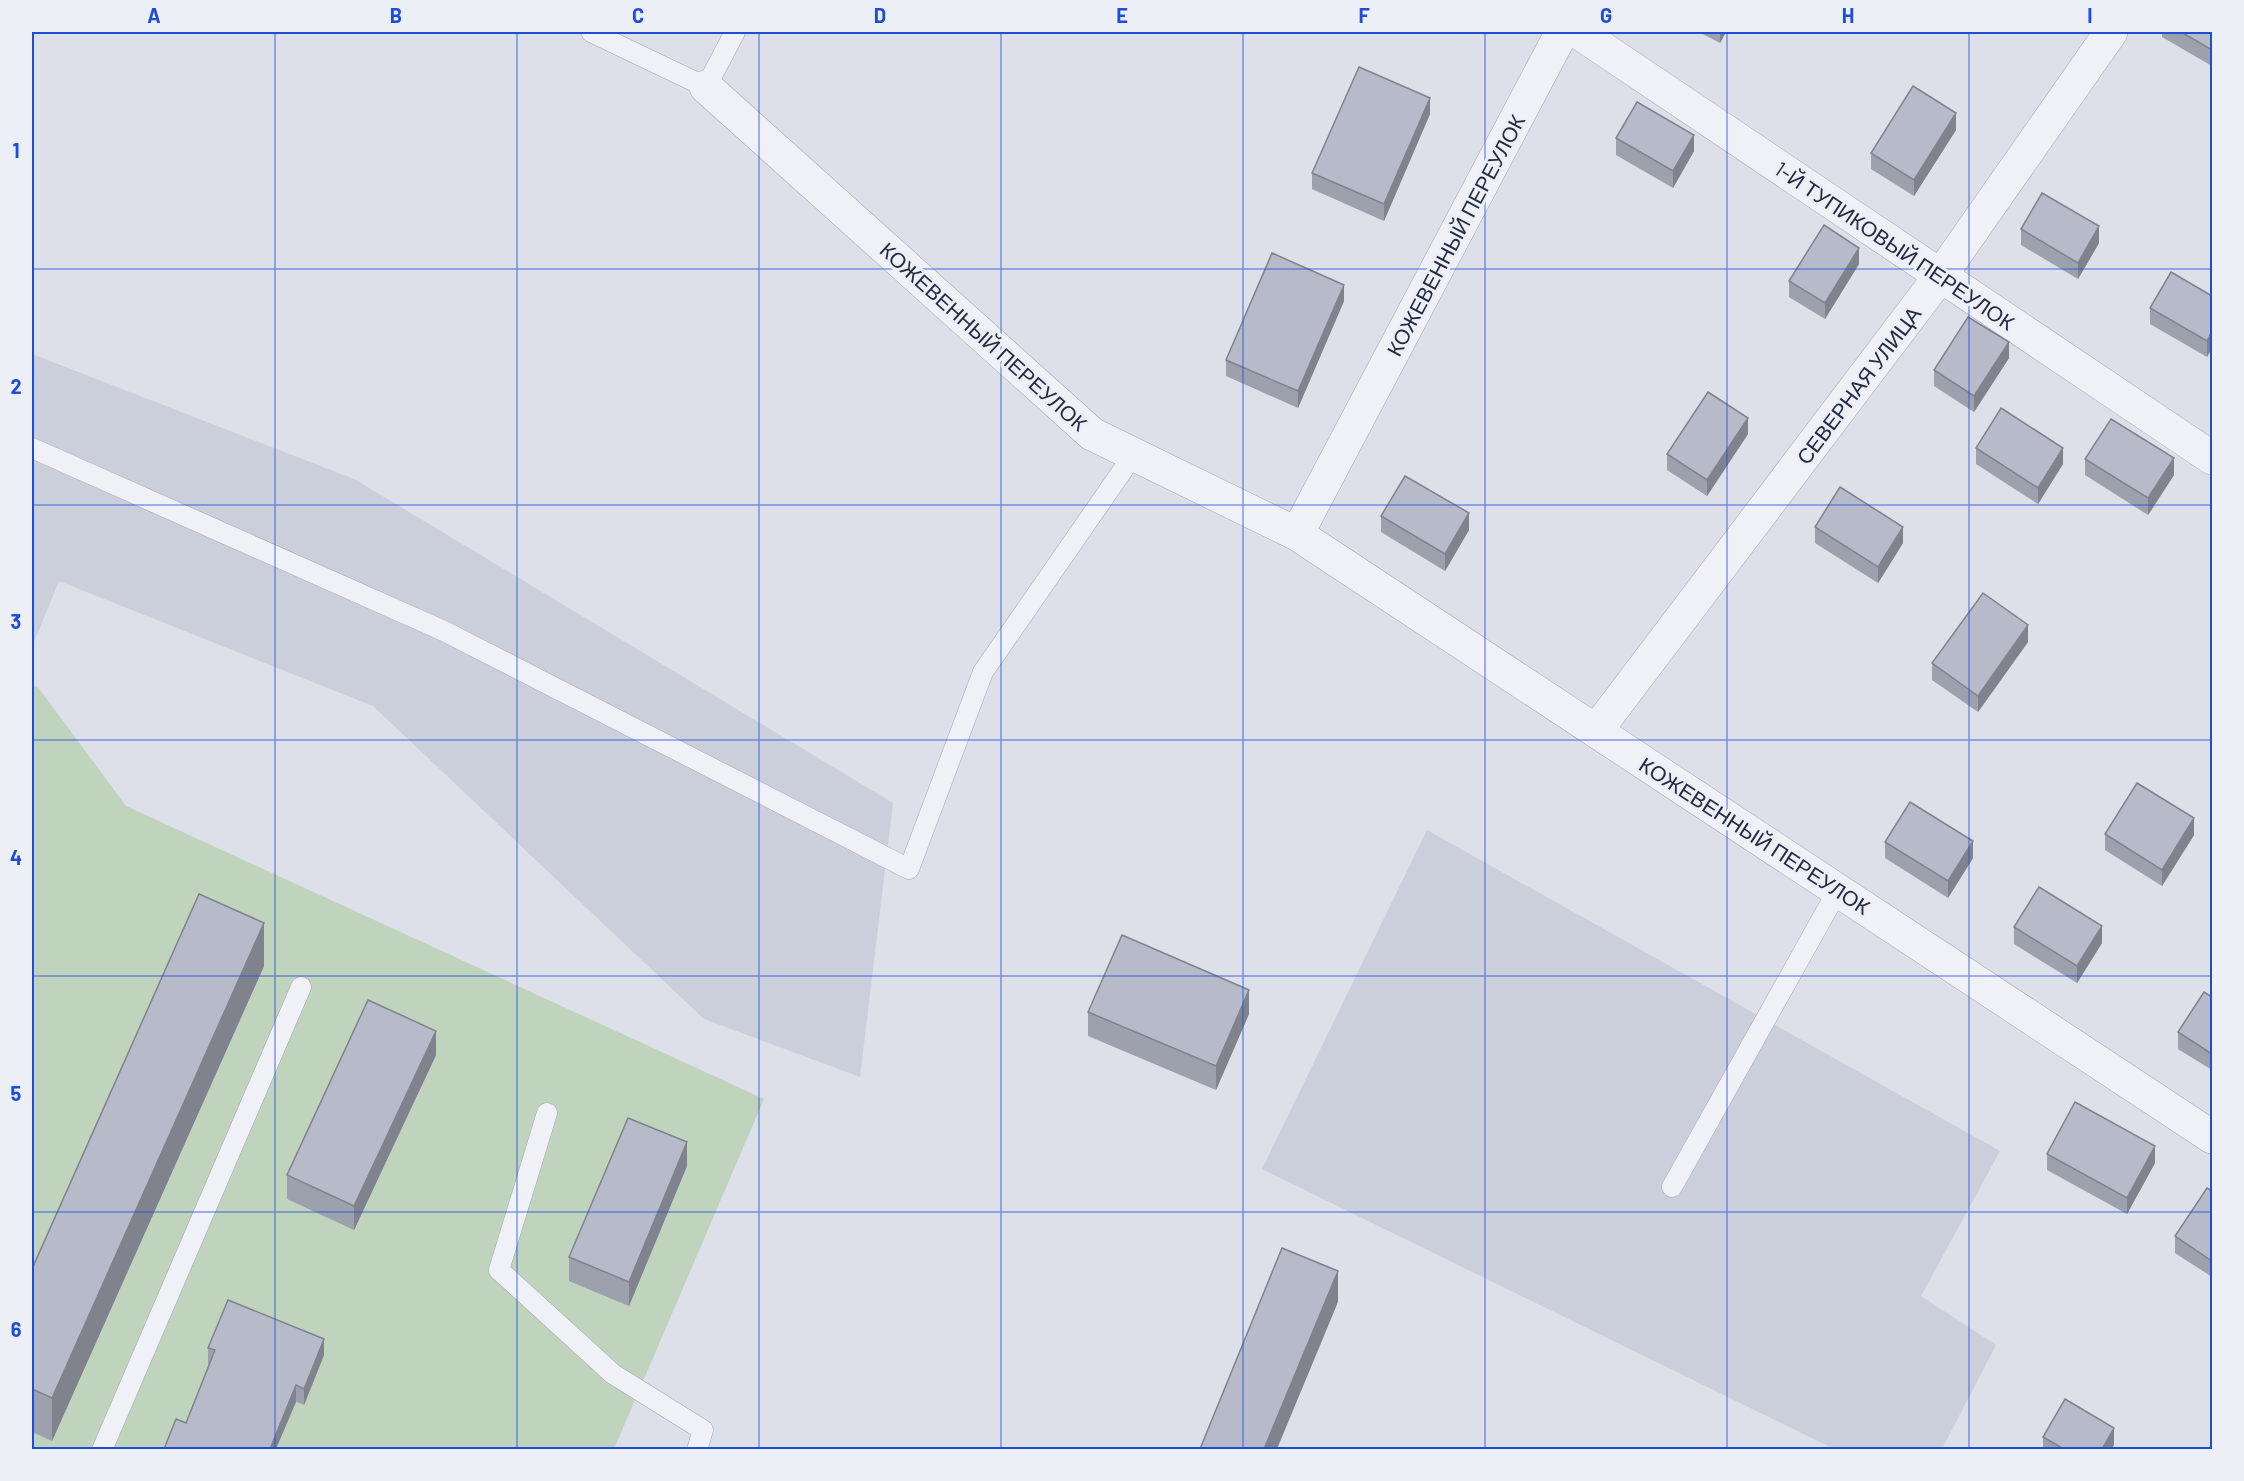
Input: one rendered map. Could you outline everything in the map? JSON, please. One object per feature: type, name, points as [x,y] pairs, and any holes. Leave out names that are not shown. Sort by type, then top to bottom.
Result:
[{"type":"street","name":"КОЖЕВЕННЫЙ ПЕРЕУЛОК","points":[[1297,534],[1562,32]]},
{"type":"street","name":"1-Й ТУПИКОВЫЙ ПЕРЕУЛОК","points":[[1578,32],[2212,459]]},
{"type":"street","name":"СЕВЕРНАЯ УЛИЦА","points":[[1596,732],[1941,275],[2111,32]]},
{"type":"street","name":"КОЖЕВЕННЫЙ ПЕРЕУЛОК","points":[[706,87],[1092,434],[1297,534],[2212,1137]]},
{"type":"lane","points":[[591,32],[706,87],[735,32]]},
{"type":"lane","points":[[32,448],[444,631],[909,869],[983,672],[1134,454]]},
{"type":"lane","points":[[1672,1187],[1838,890]]},
{"type":"lane","points":[[102,1449],[301,987]]},
{"type":"lane","points":[[547,1113],[499,1270],[613,1374],[702,1430],[697,1449]]},
{"type":"shaded area","points":[[32,354],[354,479],[893,803],[860,1077],[704,1019],[373,706],[59,581],[32,647]]},
{"type":"shaded area","points":[[1427,830],[2000,1151],[1921,1296],[1996,1345],[1942,1449],[1834,1449],[1262,1169]]},
{"type":"green space","points":[[32,685],[38,687],[126,806],[764,1099],[614,1449],[32,1450]]},
{"type":"building","points":[[2181,32],[2212,32],[2212,50]]},
{"type":"building","points":[[1359,67],[1430,98],[1384,204],[1312,173]]},
{"type":"building","points":[[1913,86],[1956,113],[1914,180],[1871,153]]},
{"type":"building","points":[[1637,102],[1694,135],[1673,171],[1616,138]]},
{"type":"building","points":[[2042,193],[2099,226],[2078,263],[2021,229]]},
{"type":"building","points":[[1824,225],[1859,248],[1825,303],[1789,281]]},
{"type":"building","points":[[1272,253],[1344,285],[1298,391],[1226,360]]},
{"type":"building","points":[[2171,272],[2212,296],[2212,331],[2207,341],[2150,308]]},
{"type":"building","points":[[1968,317],[2009,342],[1974,396],[1934,370]]},
{"type":"building","points":[[1708,392],[1748,418],[1707,480],[1667,454]]},
{"type":"building","points":[[2001,408],[2063,448],[2038,488],[1976,448]]},
{"type":"building","points":[[2111,419],[2174,458],[2148,498],[2085,459]]},
{"type":"building","points":[[1405,476],[1469,513],[1445,554],[1381,516]]},
{"type":"building","points":[[1840,487],[1903,527],[1878,567],[1815,527]]},
{"type":"building","points":[[1983,593],[2028,625],[1978,696],[1932,663]]},
{"type":"building","points":[[2137,783],[2194,818],[2162,870],[2105,834]]},
{"type":"building","points":[[1910,802],[1973,841],[1948,881],[1885,842]]},
{"type":"building","points":[[2039,887],[2102,926],[2077,966],[2014,927]]},
{"type":"building","points":[[199,894],[264,923],[52,1398],[32,1389],[32,1269]]},
{"type":"building","points":[[1122,935],[1249,990],[1216,1066],[1088,1012]]},
{"type":"building","points":[[2204,992],[2212,997],[2212,1054],[2178,1032]]},
{"type":"building","points":[[368,1000],[436,1031],[354,1206],[287,1175]]},
{"type":"building","points":[[2075,1102],[2155,1146],[2127,1198],[2047,1154]]},
{"type":"building","points":[[628,1118],[687,1142],[629,1282],[569,1257]]},
{"type":"building","points":[[2207,1188],[2212,1191],[2212,1261],[2175,1236]]},
{"type":"building","points":[[1282,1248],[1338,1271],[1264,1449],[1200,1449]]},
{"type":"building","points":[[228,1300],[324,1339],[304,1389],[296,1385],[270,1449],[164,1449],[176,1419],[186,1423],[215,1350],[208,1348]]},
{"type":"building","points":[[2065,1399],[2114,1428],[2102,1449],[2064,1449],[2043,1437]]}]
